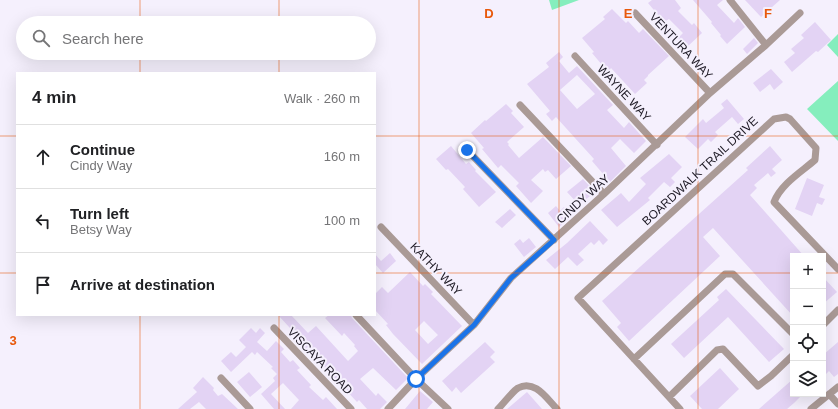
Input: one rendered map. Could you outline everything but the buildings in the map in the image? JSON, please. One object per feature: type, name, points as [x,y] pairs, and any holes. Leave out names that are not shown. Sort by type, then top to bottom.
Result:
[{"type":"street","points":[[730,0],[766,45]]},
{"type":"street","name":"VENTURA WAY","points":[[635,13],[710,93]]},
{"type":"street","name":"CINDY WAY","points":[[388,409],[416,379],[474,325],[511,278],[657,145],[710,93],[766,45],[800,13]]},
{"type":"street","name":"WAYNE WAY","points":[[575,56],[657,145]]},
{"type":"street","points":[[520,105],[604,194]]},
{"type":"street","name":"BOARDWALK TRAIL DRIVE","points":[[680,409],[578,298],[774,119],[786,117],[790,119],[816,148],[816,154],[815,160],[776,195],[774,202],[838,268]]},
{"type":"street","points":[[467,150],[554,240]]},
{"type":"street","name":"KATHY WAY","points":[[381,227],[474,325]]},
{"type":"street","points":[[634,359],[725,274],[733,274],[790,331]]},
{"type":"street","points":[[826,322],[838,310]]},
{"type":"street","points":[[357,316],[416,379],[448,409]]},
{"type":"street","name":"VISCAYA ROAD","points":[[274,328],[351,409]]},
{"type":"street","points":[[669,397],[717,350],[723,349],[758,386],[790,358]]},
{"type":"street","points":[[221,378],[250,409]]},
{"type":"street","points":[[498,409],[518,388],[528,386],[538,389],[557,409]]},
{"type":"street","points":[[811,409],[838,387]]},
{"type":"street","points":[[828,394],[838,404]]},
{"type":"green space","points":[[549,0],[579,0],[552,10]]},
{"type":"green space","points":[[838,34],[838,57],[827,45]]},
{"type":"green space","points":[[838,81],[838,141],[807,109]]},
{"type":"route","points":[[416,379],[474,325],[511,278],[554,240],[467,150]]}]
